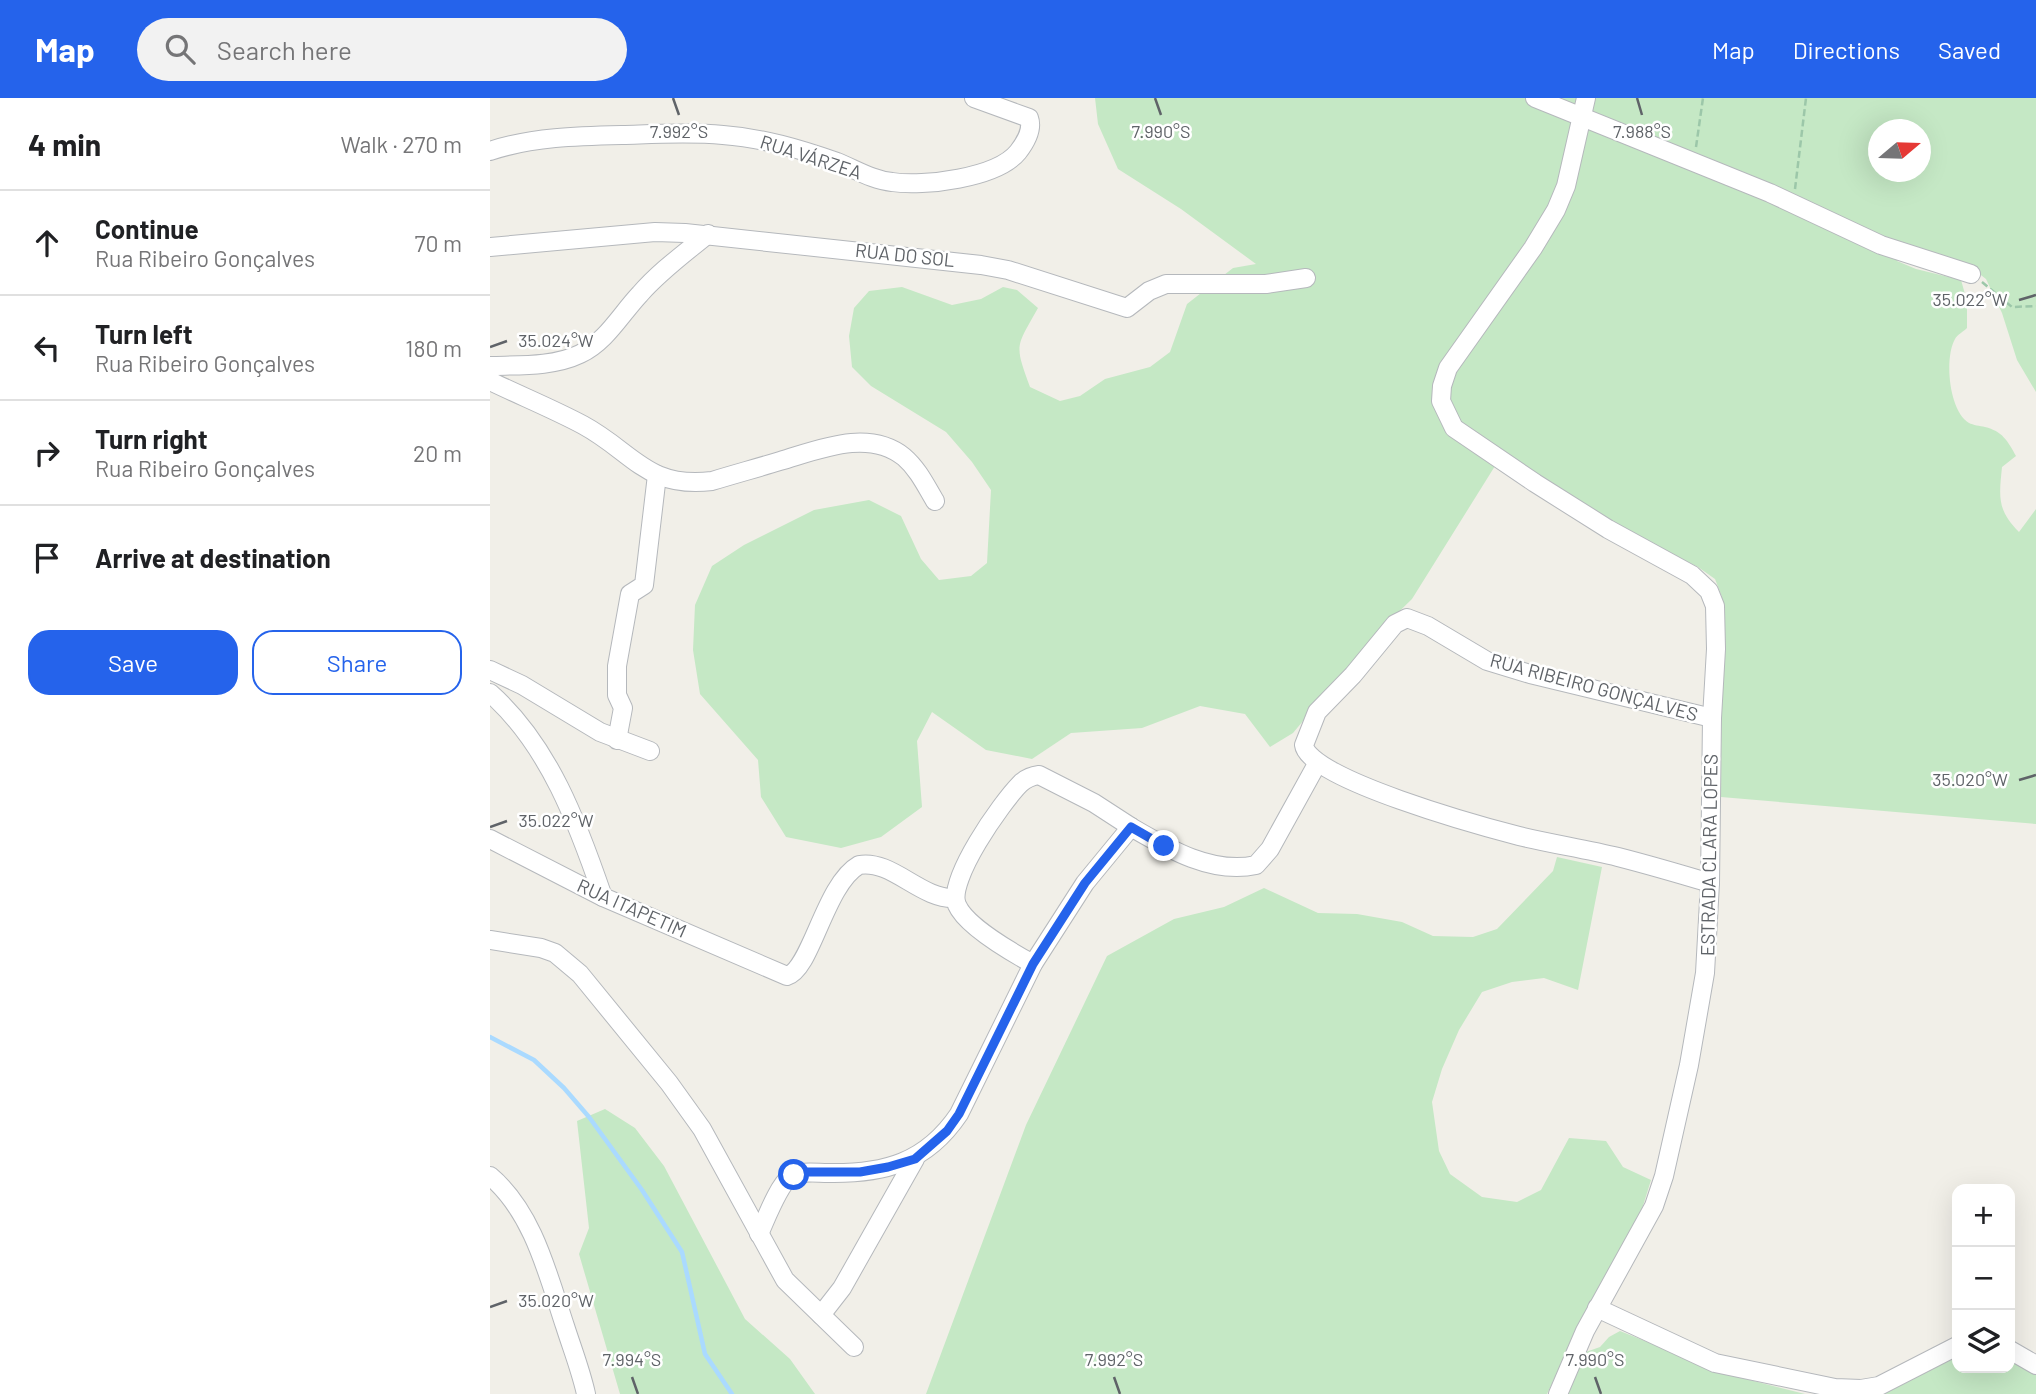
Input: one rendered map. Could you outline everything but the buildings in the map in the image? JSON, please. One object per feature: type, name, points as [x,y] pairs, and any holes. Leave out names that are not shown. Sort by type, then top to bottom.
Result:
[{"type":"street","name":"RUA VÁRZEA","points":[[490,151],[551,138],[659,134],[724,135],[787,145],[890,182],[917,183],[965,177],[999,166],[1015,155],[1027,137],[1031,124],[1029,118],[974,98]]},
{"type":"street","points":[[1535,98],[1583,107],[1694,161],[1793,203],[1881,245],[1972,274]]},
{"type":"street","name":"ESTRADA CLARA LOPES","points":[[1558,1394],[1597,1308],[1654,1206],[1664,1176],[1689,1065],[1705,974],[1716,649],[1714,601],[1706,587],[1692,575],[1608,529],[1535,483],[1454,428],[1441,401],[1445,373],[1545,230],[1556,210],[1566,186],[1583,107]]},
{"type":"street","name":"RUA DO SOL","points":[[490,247],[655,232],[708,234],[981,265],[1008,270],[1127,308],[1149,290],[1166,284],[1266,284],[1306,278]]},
{"type":"street","points":[[490,366],[548,363],[587,350],[603,337],[663,271],[708,234]]},
{"type":"street","points":[[490,381],[583,425],[657,475],[680,482],[712,481],[836,445],[871,443],[905,458],[924,481],[935,501]]},
{"type":"street","points":[[617,740],[623,708],[617,695],[617,666],[630,594],[644,585],[657,475]]},
{"type":"street","name":"RUA RIBEIRO GONÇALVES","points":[[1317,764],[1304,750],[1306,736],[1317,712],[1353,675],[1395,624],[1407,618],[1419,621],[1459,646],[1498,664],[1712,718]]},
{"type":"street","points":[[490,670],[513,680],[617,740],[650,751]]},
{"type":"street","points":[[490,693],[522,726],[548,767],[576,826],[603,897]]},
{"type":"street","points":[[1033,964],[978,927],[960,910],[955,898],[958,883],[976,846],[1005,802],[1029,777],[1044,776],[1164,846],[1203,862],[1231,867],[1256,866],[1270,849],[1317,764],[1347,780],[1466,821],[1617,857],[1710,883]]},
{"type":"street","points":[[821,1315],[842,1288],[915,1159],[935,1143],[959,1114],[1033,964],[1085,883],[1131,827]]},
{"type":"street","name":"RUA ITAPETIM","points":[[490,839],[603,897],[789,976],[796,971],[805,956],[830,899],[844,878],[859,865],[872,865],[900,876],[939,897],[955,898]]},
{"type":"street","points":[[490,940],[541,948],[555,953],[580,974],[688,1108],[718,1155],[785,1280],[797,1295],[854,1347]]},
{"type":"street","points":[[760,1234],[779,1193],[791,1177],[805,1172],[860,1172],[915,1159]]},
{"type":"street","points":[[490,1176],[512,1198],[534,1241],[586,1394]]},
{"type":"street","points":[[1597,1308],[1715,1363],[1835,1388],[1861,1389],[1887,1383],[1952,1349]]},
{"type":"street","points":[[2015,1353],[2036,1365]]},
{"type":"path","points":[[1694,161],[1703,98]]},
{"type":"path","points":[[1793,203],[1806,98]]},
{"type":"path","points":[[1972,274],[2012,307],[2036,306]]},
{"type":"green space","points":[[1095,98],[2036,98],[2036,392],[2017,360],[2002,313],[1986,279],[1968,265],[1902,244],[1897,261],[1916,269],[1961,280],[1967,301],[1967,328],[1956,338],[1952,348],[1949,371],[1953,396],[1962,417],[1969,423],[2000,434],[2016,456],[2002,467],[2000,495],[2003,510],[2019,532],[2036,509],[2036,824],[1721,797],[1722,597],[1715,579],[1698,567],[1495,466],[1412,599],[1372,638],[1293,733],[1270,747],[1245,714],[1200,706],[1142,728],[1071,733],[1032,759],[986,750],[932,712],[917,741],[922,807],[881,837],[841,848],[786,837],[761,797],[758,760],[700,694],[693,650],[695,605],[712,566],[744,545],[814,510],[869,500],[901,516],[921,559],[939,580],[971,576],[987,563],[991,490],[972,462],[946,432],[871,386],[852,367],[849,336],[854,308],[869,291],[902,287],[952,305],[981,299],[1003,287],[1017,290],[1038,308],[1020,346],[1021,362],[1030,387],[1060,401],[1080,396],[1105,379],[1150,367],[1170,352],[1187,304],[1233,268],[1256,264],[1181,209],[1118,169],[1098,124]]},
{"type":"green space","points":[[1557,857],[1602,867],[1578,990],[1544,978],[1512,982],[1482,992],[1459,1030],[1442,1069],[1432,1102],[1439,1151],[1450,1174],[1482,1197],[1517,1202],[1541,1190],[1569,1138],[1606,1141],[1623,1167],[1651,1180],[1638,1222],[1587,1309],[1547,1394],[926,1394],[1026,1125],[1107,956],[1174,919],[1224,907],[1264,888],[1318,913],[1357,914],[1402,922],[1433,936],[1473,937],[1497,929],[1553,871]]},
{"type":"green space","points":[[605,1109],[635,1128],[664,1166],[745,1319],[790,1359],[815,1394],[620,1394],[579,1254],[589,1228],[577,1121]]},
{"type":"green space","points":[[1620,1331],[1730,1375],[1805,1394],[1565,1394],[1583,1353],[1600,1347],[1609,1337]]},
{"type":"green space","points":[[1952,1356],[1952,1373],[2015,1373],[2015,1361],[2036,1373],[2036,1394],[1871,1394]]},
{"type":"waterway","points":[[490,1037],[534,1060],[564,1088],[589,1117],[642,1190],[682,1252],[705,1354],[732,1394]]},
{"type":"route","points":[[794,1175],[805,1172],[860,1172],[888,1167],[915,1159],[935,1143],[959,1114],[1033,964],[1102,860],[1131,827],[1164,846]]}]
